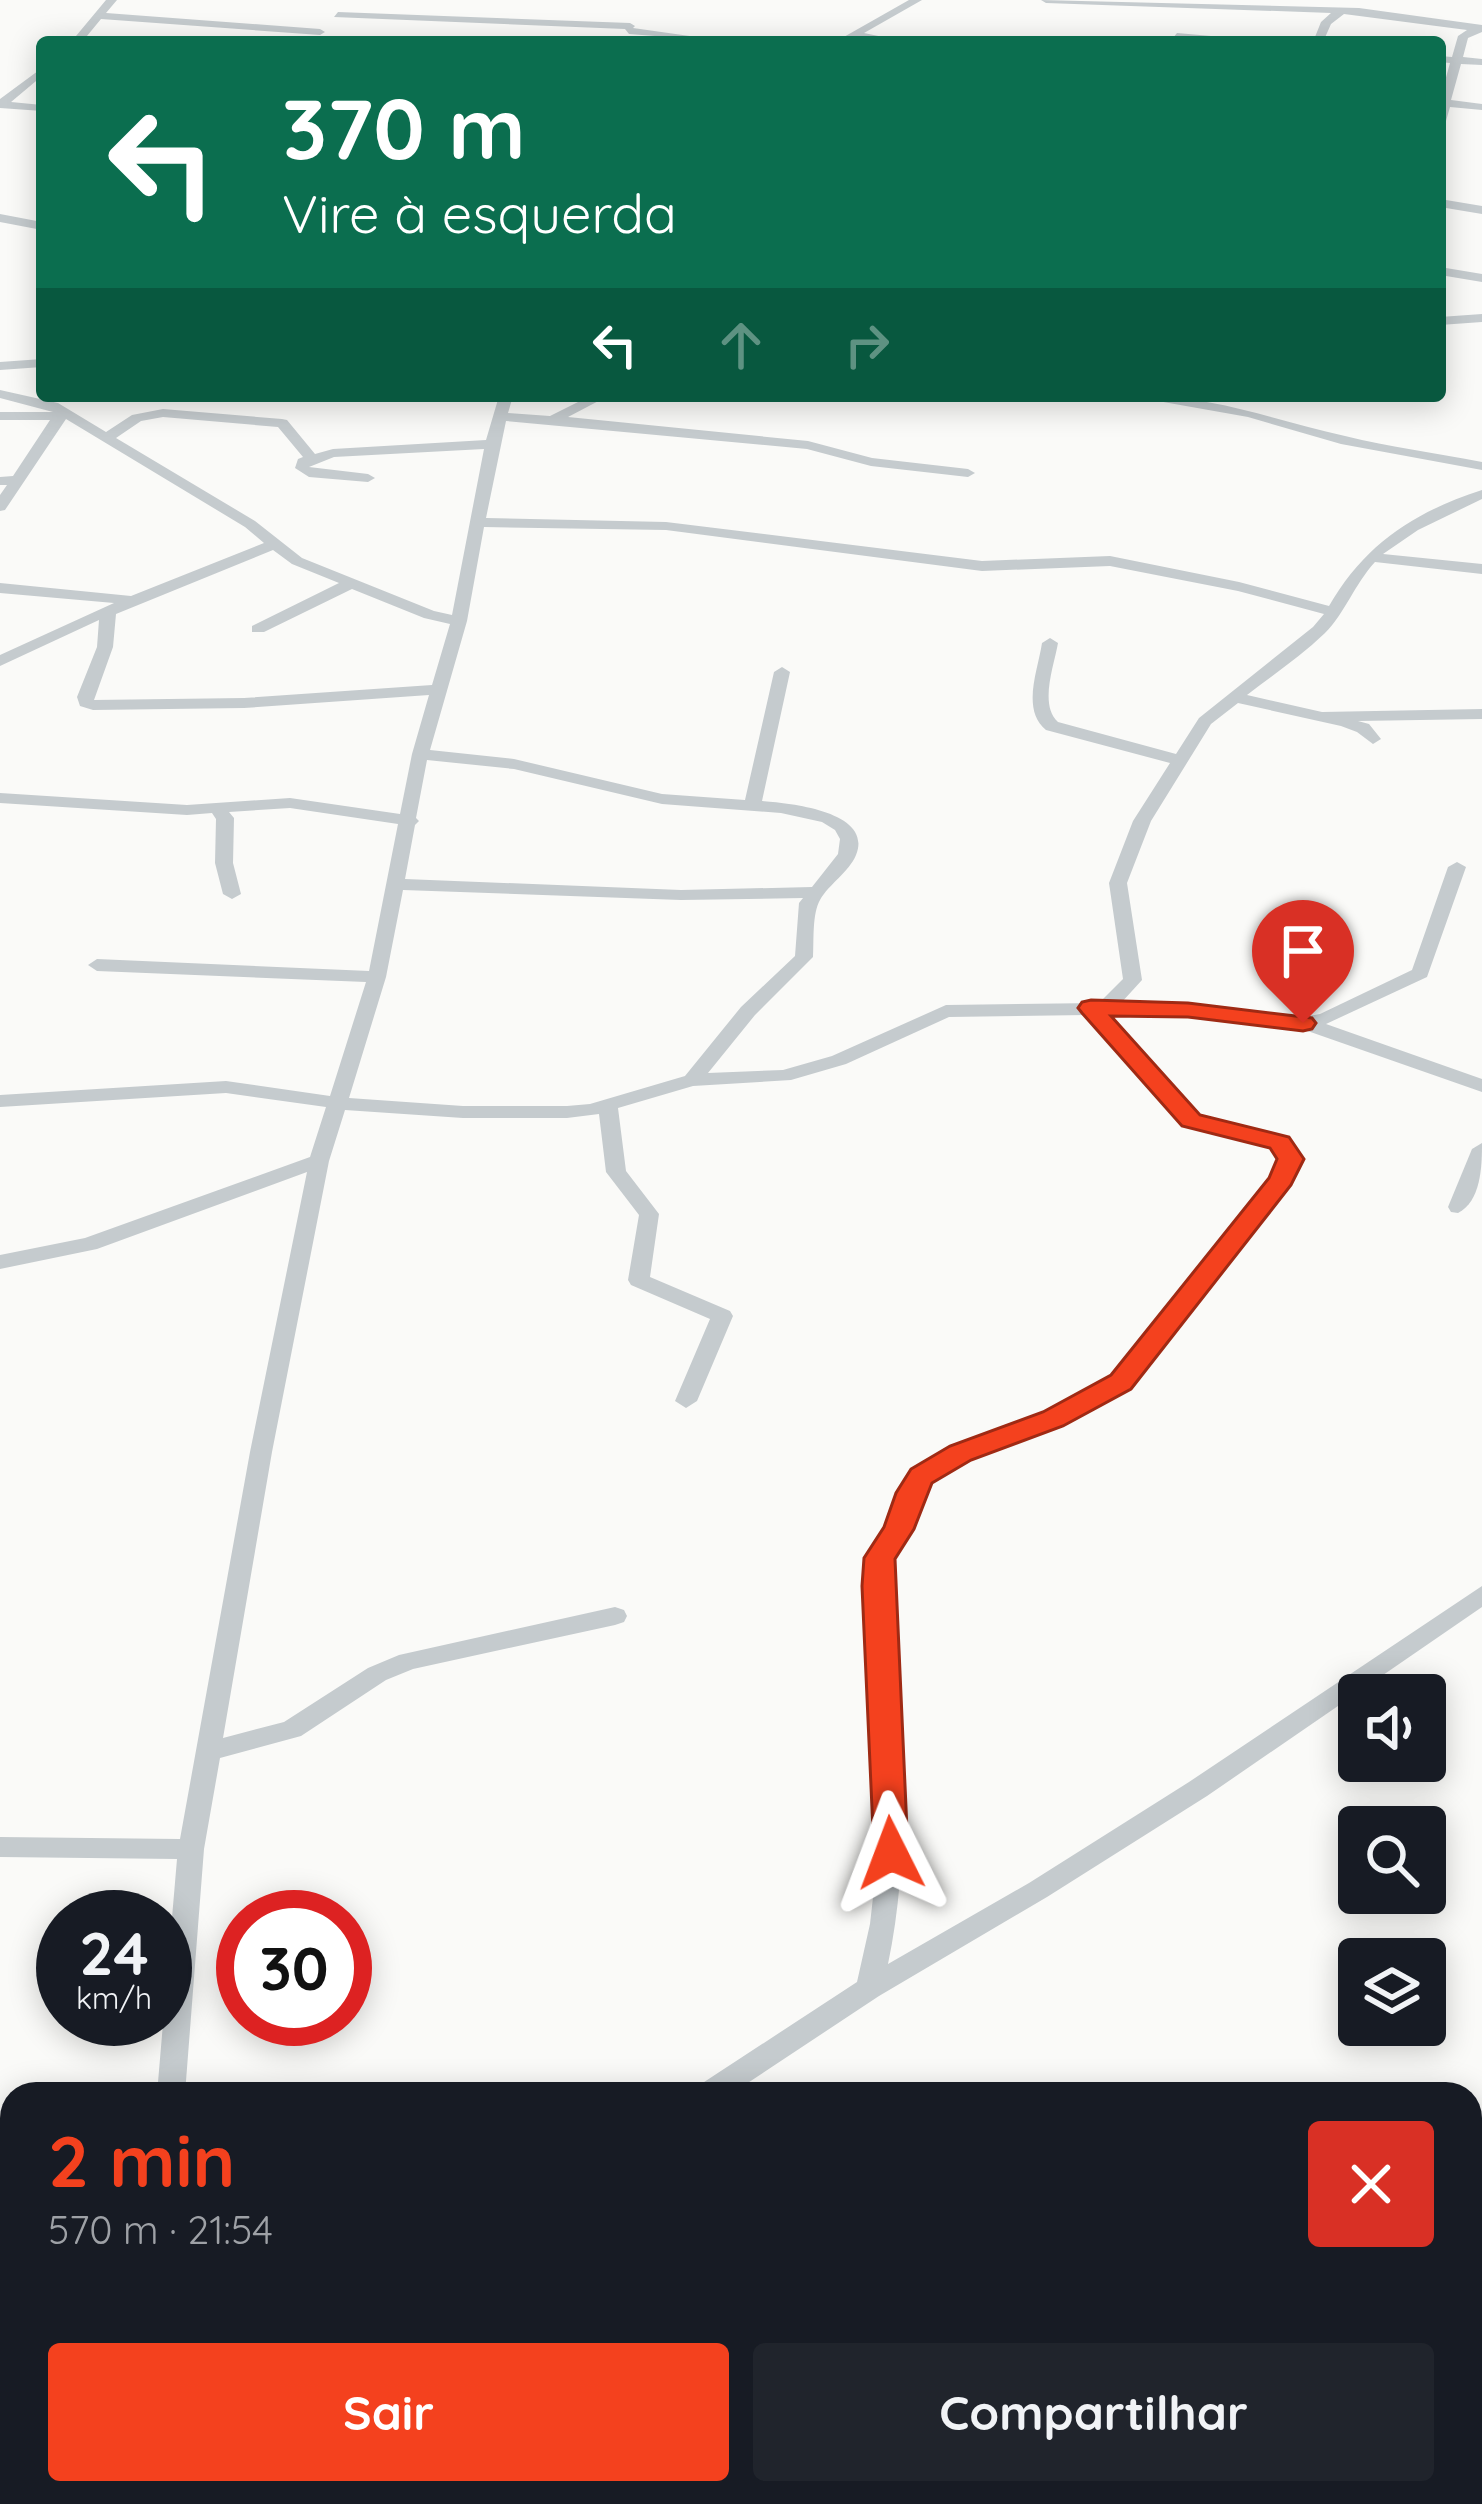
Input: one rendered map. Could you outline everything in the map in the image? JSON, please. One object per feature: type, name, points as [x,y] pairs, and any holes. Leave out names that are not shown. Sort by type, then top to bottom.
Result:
[{"type":"street","points":[[82,36],[112,0]]},
{"type":"street","points":[[315,36],[348,0]]},
{"type":"street","points":[[851,36],[917,0]]},
{"type":"street","points":[[1046,0],[1341,11],[1425,20],[1459,30],[1481,28]]},
{"type":"street","points":[[1177,36],[1195,4]]},
{"type":"street","points":[[1308,9],[1326,22]]},
{"type":"street","points":[[1320,36],[1326,22],[1341,11]]},
{"type":"street","points":[[1425,20],[1435,13],[1482,14]]},
{"type":"street","points":[[338,15],[630,28],[685,36]]},
{"type":"street","points":[[101,16],[320,32]]},
{"type":"street","points":[[1446,90],[1459,30]]},
{"type":"street","points":[[854,34],[866,36]]},
{"type":"street","points":[[1446,59],[1482,62]]},
{"type":"street","points":[[0,104],[36,76]]},
{"type":"street","points":[[1446,102],[1482,107]]},
{"type":"street","points":[[0,104],[36,107]]},
{"type":"street","points":[[1446,204],[1482,210]]},
{"type":"street","points":[[0,218],[36,225]]},
{"type":"street","points":[[1446,272],[1482,278]]},
{"type":"street","points":[[1446,321],[1482,318]]},
{"type":"street","points":[[0,366],[36,363]]},
{"type":"street","points":[[0,394],[36,401]]},
{"type":"street","points":[[41,402],[250,524],[297,561],[459,621]]},
{"type":"street","points":[[552,420],[590,402]]},
{"type":"street","points":[[1187,402],[1250,413],[1375,447],[1482,466]]},
{"type":"street","points":[[172,2082],[191,1849],[319,1161],[376,977],[420,754],[459,621],[492,444],[504,407],[552,420],[808,445],[871,462],[968,473]]},
{"type":"street","points":[[106,438],[148,415],[250,417],[282,423],[310,457]]},
{"type":"street","points":[[0,416],[62,416]]},
{"type":"street","points":[[0,507],[9,481],[62,416]]},
{"type":"street","points":[[368,478],[309,473],[302,468],[310,457],[492,444]]},
{"type":"street","points":[[1098,1008],[1133,980],[1118,883],[1126,856],[1205,722],[1335,612],[1371,556],[1393,538],[1482,494]]},
{"type":"street","points":[[476,522],[666,526],[982,566],[1110,561],[1238,586],[1335,612]]},
{"type":"street","points":[[0,661],[274,544]]},
{"type":"street","points":[[1371,556],[1482,569]]},
{"type":"street","points":[[258,628],[350,584]]},
{"type":"street","points":[[0,588],[134,600]]},
{"type":"street","points":[[108,611],[105,647],[85,697],[93,705],[244,703],[439,689]]},
{"type":"street","points":[[1050,643],[1042,719],[1052,726],[1179,760]]},
{"type":"street","points":[[752,806],[782,672]]},
{"type":"street","points":[[1233,698],[1324,716],[1363,728],[1373,740]]},
{"type":"street","points":[[1324,716],[1482,714]]},
{"type":"street","points":[[420,754],[514,764],[662,800],[806,811],[842,826],[849,839],[847,855],[808,903],[804,957],[748,1011],[692,1080]]},
{"type":"street","points":[[0,797],[216,808],[290,803],[410,820]]},
{"type":"street","points":[[216,808],[225,818],[224,863],[232,894]]},
{"type":"street","points":[[1303,1023],[1324,1019],[1420,973],[1457,867]]},
{"type":"street","points":[[397,884],[632,894],[813,892]]},
{"type":"street","points":[[98,965],[376,977]]},
{"type":"street","points":[[869,1988],[891,1853],[877,1586],[880,1558],[899,1529],[910,1493],[922,1476],[960,1453],[1053,1419],[1121,1382],[1281,1180],[1291,1159],[1280,1142],[1191,1120],[1098,1008]]},
{"type":"street","points":[[0,1101],[226,1087],[336,1103],[513,1113],[608,1106],[692,1080],[784,1076],[839,1060],[946,1011],[1098,1008],[1188,1010],[1303,1023],[1482,1086]]},
{"type":"street","points":[[608,1106],[616,1172],[649,1214],[639,1280],[722,1316],[686,1401]]},
{"type":"street","points":[[1458,1207],[1482,1149]]},
{"type":"street","points":[[0,1262],[90,1244],[319,1161]]},
{"type":"street","points":[[726,2082],[869,1988],[1038,1890],[1198,1789],[1482,1594]]},
{"type":"street","points":[[207,1752],[292,1729],[376,1674],[408,1661],[615,1616]]},
{"type":"street","points":[[0,1847],[191,1849]]},
{"type":"route","points":[[891,1853],[877,1586],[880,1558],[899,1529],[910,1493],[922,1476],[960,1453],[1053,1419],[1121,1382],[1281,1180],[1291,1159],[1280,1142],[1191,1120],[1091,1008],[1162,1008],[1303,1023]]}]
